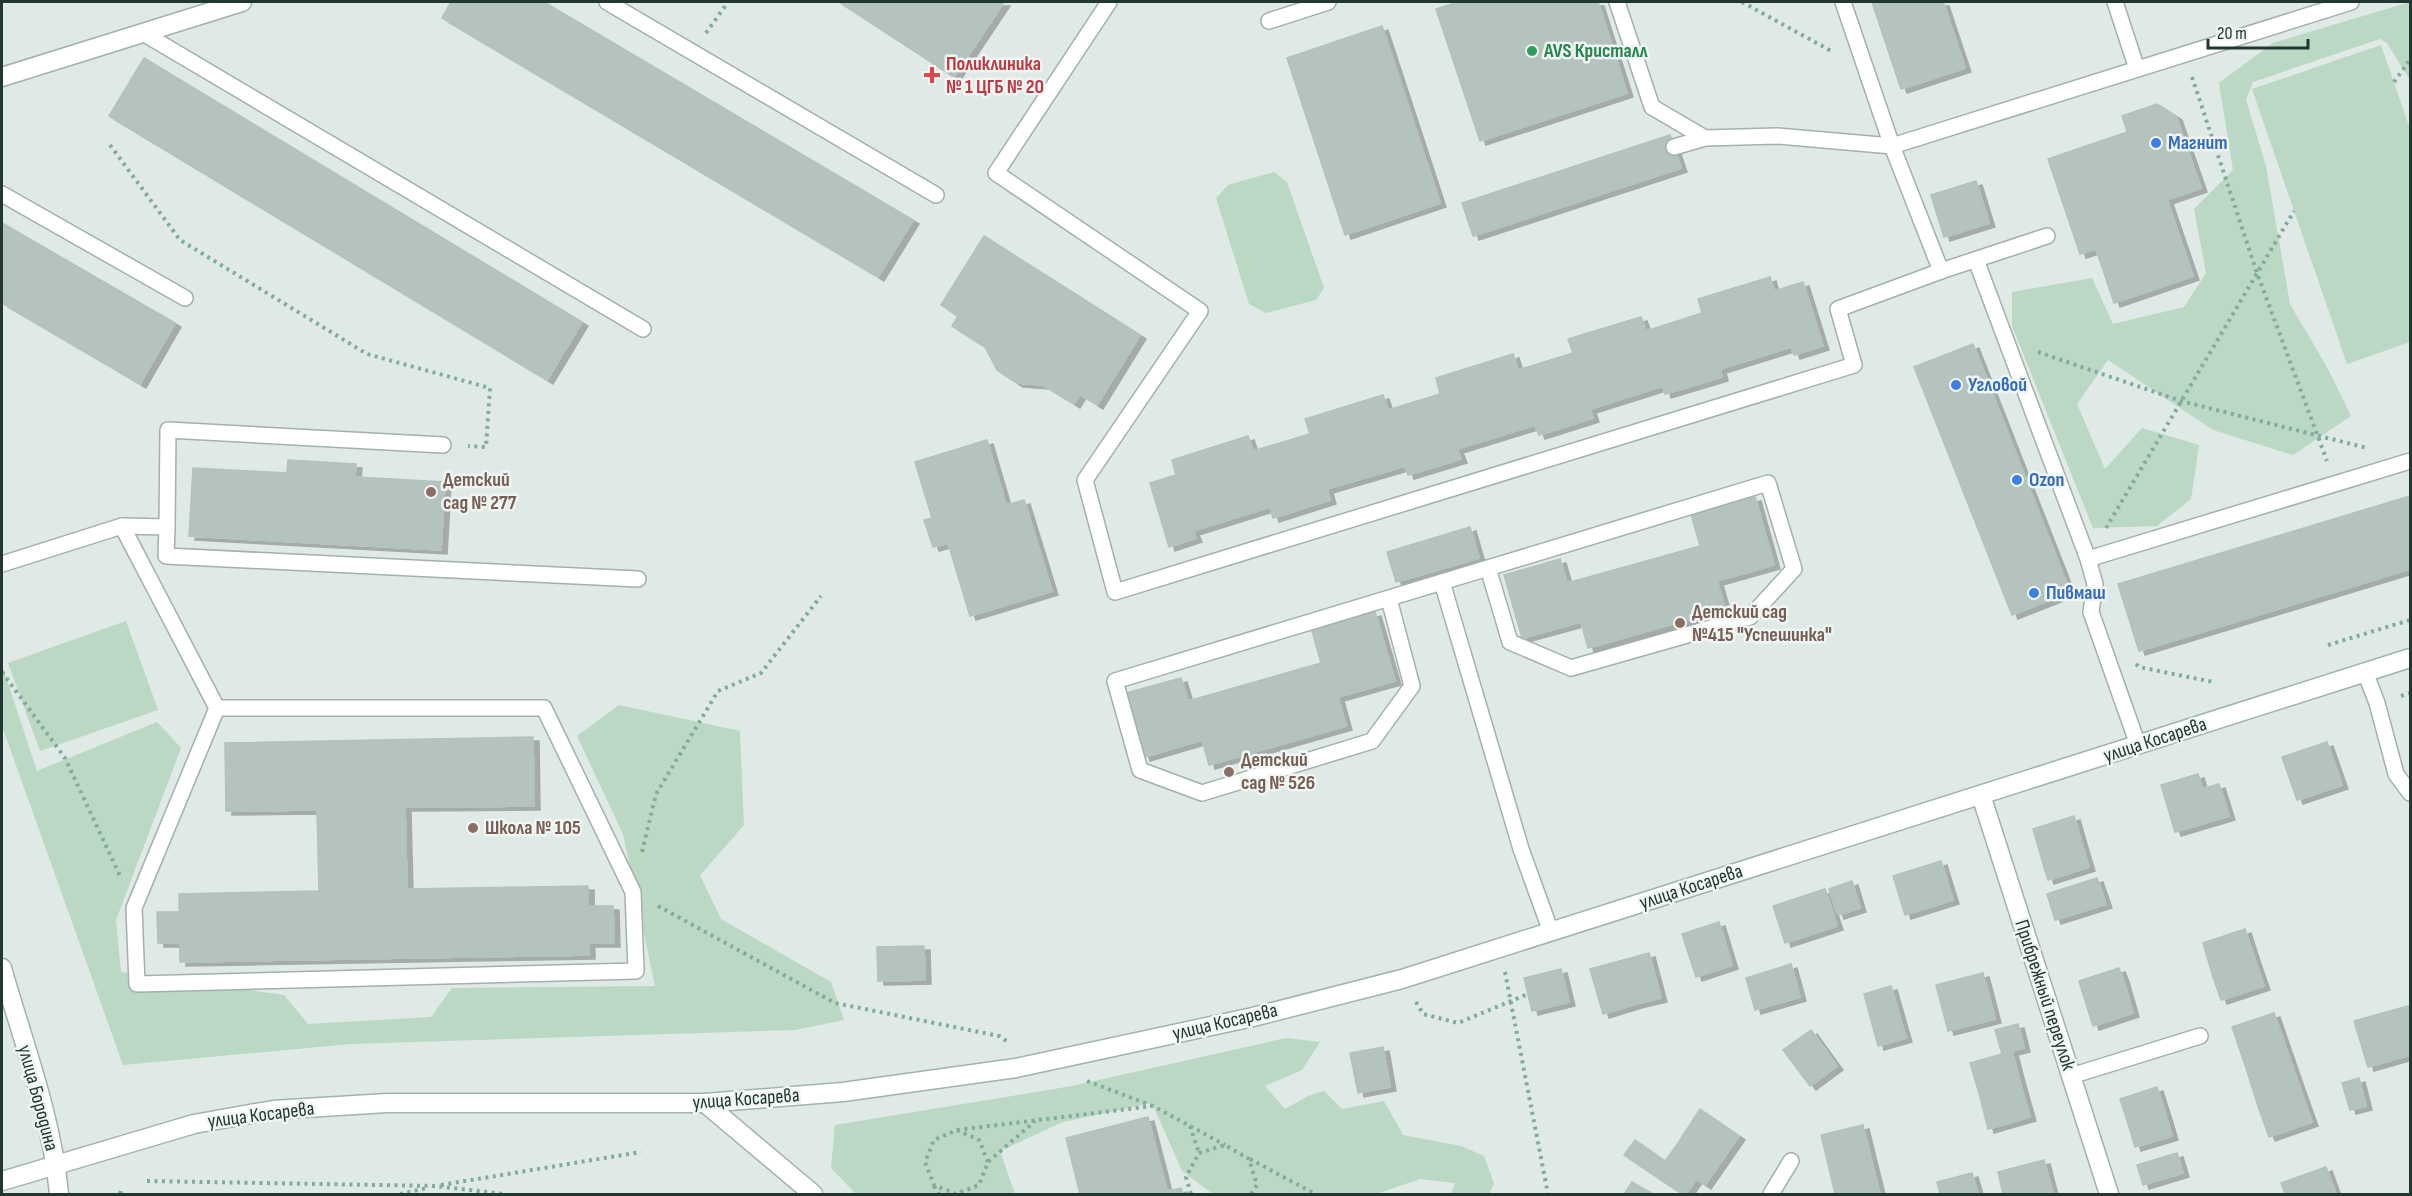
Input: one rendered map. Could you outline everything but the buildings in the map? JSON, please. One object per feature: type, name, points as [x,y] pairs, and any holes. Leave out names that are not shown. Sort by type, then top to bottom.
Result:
[{"type":"street","points":[[2,77],[243,2]]},
{"type":"street","name":"улица Косарева","points":[[2,1181],[194,1124],[273,1110],[387,1103],[705,1103],[843,1092],[1042,1064],[1252,1017],[1402,979],[2410,658]]},
{"type":"street","name":"Прибрежный переулок","points":[[1981,795],[2109,1194]]},
{"type":"street","name":"улица Бородина","points":[[2,968],[56,1165],[59,1194]]},
{"type":"street","points":[[705,1103],[813,1194]]},
{"type":"lane","points":[[608,2],[936,195]]},
{"type":"lane","points":[[1108,2],[996,173],[1200,311],[1085,480],[1115,592],[1854,365],[1838,309],[1941,271],[2047,236]]},
{"type":"lane","points":[[1269,21],[1328,2]]},
{"type":"lane","points":[[1617,2],[1652,107],[1705,138]]},
{"type":"lane","points":[[1843,2],[1892,146],[1941,271]]},
{"type":"lane","points":[[2115,2],[2137,69]]},
{"type":"lane","points":[[1674,147],[1705,138],[1777,136],[1892,146],[2351,2]]},
{"type":"lane","points":[[143,33],[643,329]]},
{"type":"lane","points":[[2,194],[185,297]]},
{"type":"lane","points":[[1976,260],[2088,559],[2095,584],[2091,612],[2138,746]]},
{"type":"lane","points":[[443,445],[168,430],[166,556],[638,579]]},
{"type":"lane","points":[[2088,559],[2410,461]]},
{"type":"lane","points":[[1389,598],[1412,686],[1372,741],[1202,793],[1140,770],[1115,681],[1768,483],[1794,569],[1750,617],[1571,668],[1510,642],[1488,568]]},
{"type":"lane","points":[[2,564],[122,526],[167,527]]},
{"type":"lane","points":[[122,526],[217,708]]},
{"type":"lane","points":[[1442,582],[1521,849],[1551,932]]},
{"type":"lane","points":[[2365,672],[2377,703],[2396,774],[2410,793]]},
{"type":"lane","points":[[217,708],[544,708],[633,892],[636,971],[137,984],[134,908],[217,708]]},
{"type":"lane","points":[[2071,1076],[2200,1036]]},
{"type":"lane","points":[[1771,1194],[1791,1161]]},
{"type":"path","points":[[693,52],[728,2]]},
{"type":"path","points":[[1742,2],[1866,70]]},
{"type":"path","points":[[2185,54],[2257,273],[2334,483]]},
{"type":"path","points":[[2394,82],[2410,60]]},
{"type":"path","points":[[110,145],[180,240],[367,354],[490,388],[486,447],[443,445]]},
{"type":"path","points":[[2088,559],[2294,211]]},
{"type":"path","points":[[2006,341],[2181,401],[2369,448]]},
{"type":"path","points":[[821,596],[761,673],[718,691],[656,794],[633,892],[835,1003],[999,1036],[1042,1064]]},
{"type":"path","points":[[2328,645],[2410,620]]},
{"type":"path","points":[[2131,659],[2139,667],[2213,682]]},
{"type":"path","points":[[2,672],[65,758],[134,908]]},
{"type":"path","points":[[1500,948],[1548,1194]]},
{"type":"path","points":[[1402,979],[1423,1014],[1458,1023],[1528,994]]},
{"type":"path","points":[[1086,1081],[1153,1106],[1315,1194]]},
{"type":"path","points":[[939,1194],[925,1162],[934,1140],[957,1130],[1153,1106]]},
{"type":"path","points":[[934,1185],[956,1194],[979,1185],[988,1162],[1035,1121]]},
{"type":"path","points":[[1190,1126],[1199,1153]]},
{"type":"path","points":[[957,1130],[979,1140],[988,1162]]},
{"type":"path","points":[[1191,1194],[1186,1177],[1199,1153],[1225,1145]]},
{"type":"path","points":[[400,1194],[435,1186],[641,1152]]},
{"type":"path","points":[[1249,1159],[1257,1185],[1251,1194]]},
{"type":"path","points":[[147,1181],[435,1186],[504,1194]]},
{"type":"green space","points":[[2410,2],[2410,80],[2387,43],[2380,39],[2253,82],[2246,100],[2266,166],[2290,304],[2329,371],[2351,416],[2293,455],[2213,430],[2108,360],[2077,404],[2105,469],[2142,428],[2199,445],[2191,499],[2157,526],[2093,528],[2012,326],[2012,292],[2092,278],[2113,324],[2184,307],[2206,273],[2194,209],[2233,170],[2219,83],[2273,43]]},
{"type":"green space","points":[[2381,45],[2410,129],[2410,342],[2347,364],[2252,89]]},
{"type":"green space","points":[[1274,172],[1287,182],[1324,288],[1316,300],[1266,313],[1249,304],[1216,198],[1228,185]]},
{"type":"green space","points":[[126,621],[158,710],[40,751],[8,663]]},
{"type":"green space","points":[[2,665],[37,771],[157,722],[181,748],[116,920],[121,972],[284,995],[308,1024],[431,1017],[452,988],[655,986],[623,834],[577,736],[619,705],[740,731],[744,825],[700,875],[721,919],[831,982],[844,1020],[795,1030],[351,1044],[123,1065],[2,726]]},
{"type":"green space","points":[[1286,1038],[1320,1042],[1302,1070],[1265,1086],[1285,1109],[1308,1096],[1324,1091],[1342,1109],[1384,1101],[1403,1135],[1461,1146],[1484,1156],[1494,1184],[1489,1194],[1451,1194],[1455,1183],[1420,1179],[1376,1194],[1213,1194],[1182,1171],[1152,1103],[1063,1122],[1000,1151],[1015,1194],[856,1194],[831,1168],[835,1125],[1072,1086]]},
{"type":"place","name":"AVS Кристалл","points":[[1532,51]]},
{"type":"place","name":"Поликлиника № 1 ЦГБ № 20","points":[[932,75]]},
{"type":"place","name":"Магнит","points":[[2156,143]]},
{"type":"place","name":"Угловой","points":[[1956,385]]},
{"type":"place","name":"Ozon","points":[[2017,480]]},
{"type":"place","name":"Детcкий сад № 277","points":[[431,492]]},
{"type":"place","name":"Пивмаш","points":[[2034,593]]},
{"type":"place","name":"Детский сад №415 \"Успешинка\"","points":[[1680,623]]},
{"type":"place","name":"Детcкий сад № 526","points":[[1229,772]]},
{"type":"place","name":"Школа № 105","points":[[473,828]]}]
